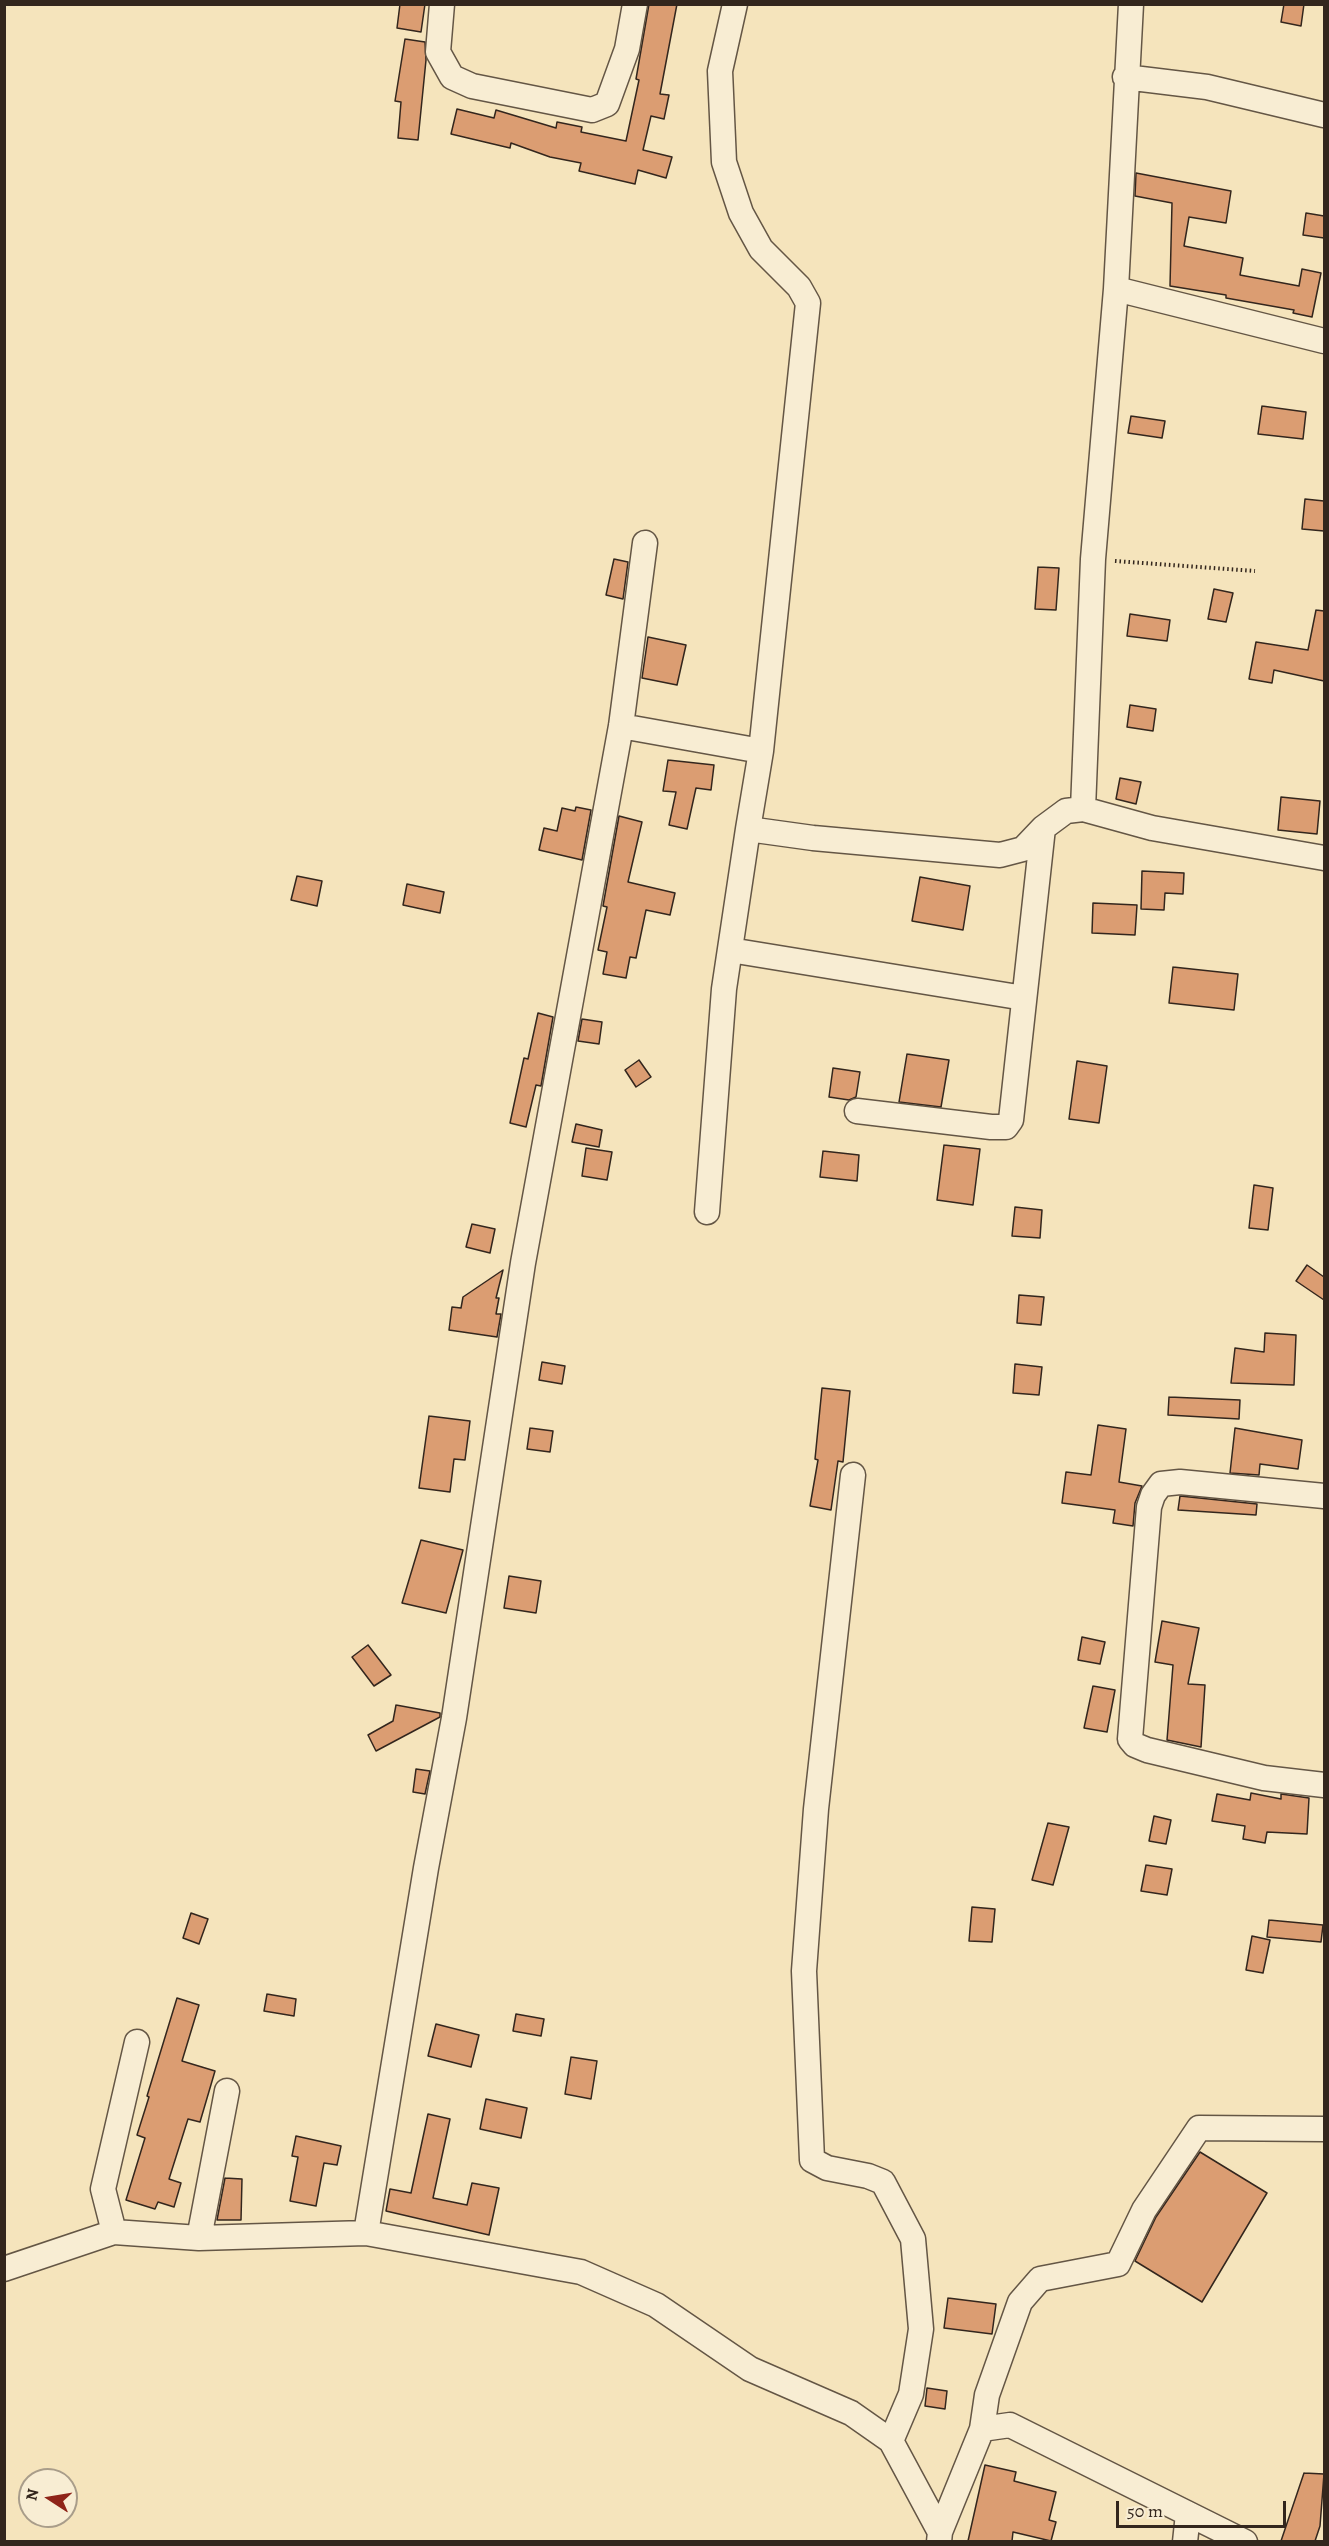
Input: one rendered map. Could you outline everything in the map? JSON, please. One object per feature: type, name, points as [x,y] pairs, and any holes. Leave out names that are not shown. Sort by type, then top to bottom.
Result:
[{"type":"street","points":[[442,4],[438,52],[452,77],[472,86],[592,110],[607,104],[627,49],[634,4]]},
{"type":"street","points":[[707,1212],[724,989],[761,751],[808,303],[800,287],[761,249],[741,213],[724,162],[720,71],[735,4]]},
{"type":"street","points":[[1083,809],[1093,559],[1116,289],[1125,77],[1131,4]]},
{"type":"street","points":[[1125,77],[1207,87],[1324,115]]},
{"type":"street","points":[[1116,289],[1324,341]]},
{"type":"street","points":[[366,2233],[426,1868],[454,1718],[523,1263],[621,726],[645,543]]},
{"type":"street","points":[[621,726],[761,751]]},
{"type":"street","points":[[748,829],[813,838],[1000,855],[1023,849],[1043,828],[1066,811],[1083,809],[1152,828],[1324,858]]},
{"type":"street","points":[[857,1110],[991,1127],[1006,1127],[1011,1120],[1043,828]]},
{"type":"street","points":[[730,950],[1024,998]]},
{"type":"street","points":[[853,1475],[816,1809],[804,1971],[812,2160],[827,2168],[868,2176],[883,2182],[913,2239],[921,2329],[911,2394],[891,2441]]},
{"type":"street","points":[[1324,1496],[1180,1482],[1161,1484],[1153,1495],[1149,1507],[1130,1739],[1135,1745],[1147,1750],[1264,1778],[1324,1785]]},
{"type":"street","points":[[114,2232],[103,2189],[137,2042]]},
{"type":"street","points":[[199,2238],[227,2091]]},
{"type":"street","points":[[940,2537],[982,2429],[987,2395],[1020,2302],[1040,2279],[1118,2264],[1144,2210],[1199,2128],[1324,2129]]},
{"type":"street","points":[[4,2269],[114,2232],[199,2238],[366,2233],[581,2272],[656,2305],[750,2369],[851,2413],[891,2441],[940,2537]]},
{"type":"street","points":[[982,2429],[1010,2425],[1245,2541]]},
{"type":"street","points":[[1185,2541],[1188,2514]]},
{"type":"path","points":[[1093,559],[1255,571]]},
{"type":"building","points":[[400,4],[425,4],[421,32],[397,28]]},
{"type":"building","points":[[649,4],[677,4],[660,94],[669,95],[664,119],[651,116],[643,150],[672,157],[666,178],[638,170],[635,184],[579,171],[581,163],[550,157],[511,143],[510,148],[451,134],[457,109],[494,118],[496,110],[556,128],[557,122],[582,127],[581,132],[626,141],[639,80],[636,79]]},
{"type":"building","points":[[1284,4],[1304,4],[1301,26],[1281,22]]},
{"type":"building","points":[[405,39],[425,42],[426,60],[418,140],[398,138],[401,102],[395,101]]},
{"type":"building","points":[[1136,173],[1231,191],[1226,223],[1189,217],[1184,246],[1243,258],[1240,275],[1299,286],[1302,269],[1321,273],[1312,317],[1293,313],[1294,310],[1226,298],[1226,295],[1170,286],[1172,203],[1135,196]]},
{"type":"building","points":[[1306,213],[1324,216],[1324,238],[1303,235]]},
{"type":"building","points":[[1262,406],[1306,412],[1303,439],[1258,434]]},
{"type":"building","points":[[1131,416],[1165,421],[1162,438],[1128,433]]},
{"type":"building","points":[[1305,499],[1324,501],[1324,531],[1302,529]]},
{"type":"building","points":[[614,559],[628,562],[623,599],[606,595]]},
{"type":"building","points":[[1038,567],[1059,568],[1056,610],[1035,609]]},
{"type":"building","points":[[1214,589],[1233,593],[1226,622],[1208,619]]},
{"type":"building","points":[[1316,610],[1324,611],[1324,681],[1274,670],[1272,683],[1249,679],[1256,642],[1308,650]]},
{"type":"building","points":[[1130,614],[1170,620],[1167,641],[1127,636]]},
{"type":"building","points":[[648,637],[686,645],[677,685],[642,678]]},
{"type":"building","points":[[1130,705],[1156,709],[1153,731],[1127,727]]},
{"type":"building","points":[[668,760],[714,765],[711,790],[696,788],[687,829],[669,825],[676,792],[663,791]]},
{"type":"building","points":[[1120,778],[1141,782],[1136,804],[1116,799]]},
{"type":"building","points":[[1281,797],[1320,801],[1317,834],[1278,830]]},
{"type":"building","points":[[576,807],[591,810],[582,860],[539,850],[544,828],[557,831],[562,808],[575,811]]},
{"type":"building","points":[[619,816],[642,822],[628,882],[675,893],[670,915],[646,910],[636,958],[630,957],[626,978],[603,974],[607,952],[598,950],[607,907],[603,906]]},
{"type":"building","points":[[1142,871],[1184,873],[1183,894],[1165,893],[1164,910],[1141,909]]},
{"type":"building","points":[[297,876],[322,881],[317,906],[291,900]]},
{"type":"building","points":[[920,877],[970,886],[963,930],[912,921]]},
{"type":"building","points":[[407,884],[444,892],[440,913],[403,905]]},
{"type":"building","points":[[1093,903],[1137,905],[1135,935],[1092,933]]},
{"type":"building","points":[[1173,967],[1238,974],[1234,1010],[1169,1003]]},
{"type":"building","points":[[538,1013],[553,1017],[541,1086],[536,1085],[526,1127],[510,1123],[524,1058],[528,1059]]},
{"type":"building","points":[[582,1019],[602,1022],[599,1044],[578,1041]]},
{"type":"building","points":[[907,1054],[949,1060],[941,1107],[899,1102]]},
{"type":"building","points":[[639,1060],[651,1077],[636,1087],[625,1070]]},
{"type":"building","points":[[1077,1061],[1107,1066],[1099,1123],[1069,1119]]},
{"type":"building","points":[[833,1068],[860,1072],[856,1097],[849,1100],[829,1097]]},
{"type":"building","points":[[576,1124],[602,1130],[599,1147],[572,1142]]},
{"type":"building","points":[[944,1145],[980,1149],[973,1205],[937,1200]]},
{"type":"building","points":[[586,1148],[612,1152],[607,1180],[582,1176]]},
{"type":"building","points":[[823,1151],[859,1155],[857,1181],[820,1177]]},
{"type":"building","points":[[1254,1185],[1273,1188],[1268,1230],[1249,1228]]},
{"type":"building","points":[[1015,1207],[1042,1210],[1040,1238],[1012,1236]]},
{"type":"building","points":[[472,1224],[495,1229],[490,1253],[466,1247]]},
{"type":"building","points":[[1307,1265],[1324,1277],[1324,1300],[1296,1281]]},
{"type":"building","points":[[503,1270],[496,1298],[499,1298],[496,1314],[501,1314],[497,1337],[449,1330],[452,1307],[461,1308],[463,1297]]},
{"type":"building","points":[[1019,1295],[1044,1297],[1041,1325],[1017,1323]]},
{"type":"building","points":[[1265,1333],[1296,1335],[1294,1385],[1231,1383],[1235,1348],[1264,1352]]},
{"type":"building","points":[[542,1362],[565,1366],[562,1384],[539,1380]]},
{"type":"building","points":[[1015,1364],[1042,1367],[1039,1395],[1013,1393]]},
{"type":"building","points":[[822,1388],[850,1391],[843,1462],[838,1461],[831,1510],[810,1506],[818,1460],[815,1459]]},
{"type":"building","points":[[1169,1397],[1240,1400],[1239,1419],[1168,1415]]},
{"type":"building","points":[[429,1416],[470,1421],[465,1460],[454,1459],[450,1492],[419,1488]]},
{"type":"building","points":[[1098,1425],[1126,1429],[1119,1482],[1142,1486],[1135,1503],[1133,1526],[1113,1523],[1115,1510],[1062,1503],[1066,1472],[1091,1475]]},
{"type":"building","points":[[530,1428],[553,1431],[550,1452],[527,1449]]},
{"type":"building","points":[[1235,1428],[1302,1440],[1298,1469],[1260,1464],[1259,1475],[1230,1473]]},
{"type":"building","points":[[1180,1496],[1257,1504],[1256,1515],[1178,1510]]},
{"type":"building","points":[[421,1540],[463,1550],[446,1613],[402,1603]]},
{"type":"building","points":[[509,1576],[541,1581],[536,1613],[504,1608]]},
{"type":"building","points":[[1162,1621],[1199,1628],[1188,1684],[1205,1685],[1201,1747],[1167,1740],[1173,1665],[1155,1662]]},
{"type":"building","points":[[1082,1637],[1105,1642],[1100,1664],[1078,1660]]},
{"type":"building","points":[[368,1645],[391,1675],[374,1686],[352,1657]]},
{"type":"building","points":[[1093,1686],[1115,1690],[1107,1732],[1084,1728]]},
{"type":"building","points":[[396,1705],[440,1713],[440,1717],[376,1751],[368,1735],[393,1721]]},
{"type":"building","points":[[416,1769],[430,1771],[425,1794],[413,1792]]},
{"type":"building","points":[[1251,1793],[1281,1799],[1281,1794],[1309,1798],[1307,1834],[1267,1832],[1265,1843],[1243,1839],[1245,1826],[1212,1821],[1217,1794],[1250,1800]]},
{"type":"building","points":[[1154,1816],[1171,1820],[1166,1844],[1149,1841]]},
{"type":"building","points":[[1048,1823],[1069,1827],[1053,1885],[1032,1880]]},
{"type":"building","points":[[1146,1865],[1172,1869],[1167,1895],[1141,1891]]},
{"type":"building","points":[[972,1907],[995,1909],[992,1942],[969,1941]]},
{"type":"building","points":[[191,1913],[208,1919],[199,1944],[183,1938]]},
{"type":"building","points":[[1269,1920],[1323,1925],[1321,1942],[1267,1937]]},
{"type":"building","points":[[1252,1936],[1270,1940],[1263,1973],[1246,1970]]},
{"type":"building","points":[[267,1994],[296,1999],[294,2016],[264,2011]]},
{"type":"building","points":[[177,1998],[199,2005],[182,2061],[215,2071],[200,2122],[188,2119],[169,2179],[181,2183],[174,2207],[158,2202],[155,2209],[126,2200],[145,2138],[137,2135]]},
{"type":"building","points":[[516,2014],[544,2019],[541,2036],[513,2031]]},
{"type":"building","points":[[436,2024],[479,2035],[471,2067],[428,2056]]},
{"type":"building","points":[[571,2057],[597,2061],[591,2099],[565,2094]]},
{"type":"building","points":[[486,2099],[527,2108],[521,2138],[480,2129]]},
{"type":"building","points":[[428,2114],[450,2119],[433,2198],[467,2205],[472,2183],[499,2188],[489,2235],[386,2211],[390,2189],[411,2193]]},
{"type":"building","points":[[296,2136],[341,2146],[337,2165],[324,2163],[316,2206],[290,2201],[298,2157],[292,2156]]},
{"type":"building","points":[[1200,2152],[1267,2193],[1202,2302],[1135,2261],[1156,2217]]},
{"type":"building","points":[[225,2178],[242,2179],[241,2220],[217,2220]]},
{"type":"building","points":[[948,2298],[996,2304],[992,2334],[944,2328]]},
{"type":"building","points":[[927,2388],[947,2391],[945,2409],[925,2406]]},
{"type":"building","points":[[985,2465],[1016,2472],[1014,2481],[1056,2492],[1049,2520],[1056,2522],[1051,2541],[1013,2532],[1012,2541],[968,2541]]},
{"type":"building","points":[[1304,2473],[1324,2474],[1320,2526],[1315,2541],[1281,2541]]}]
